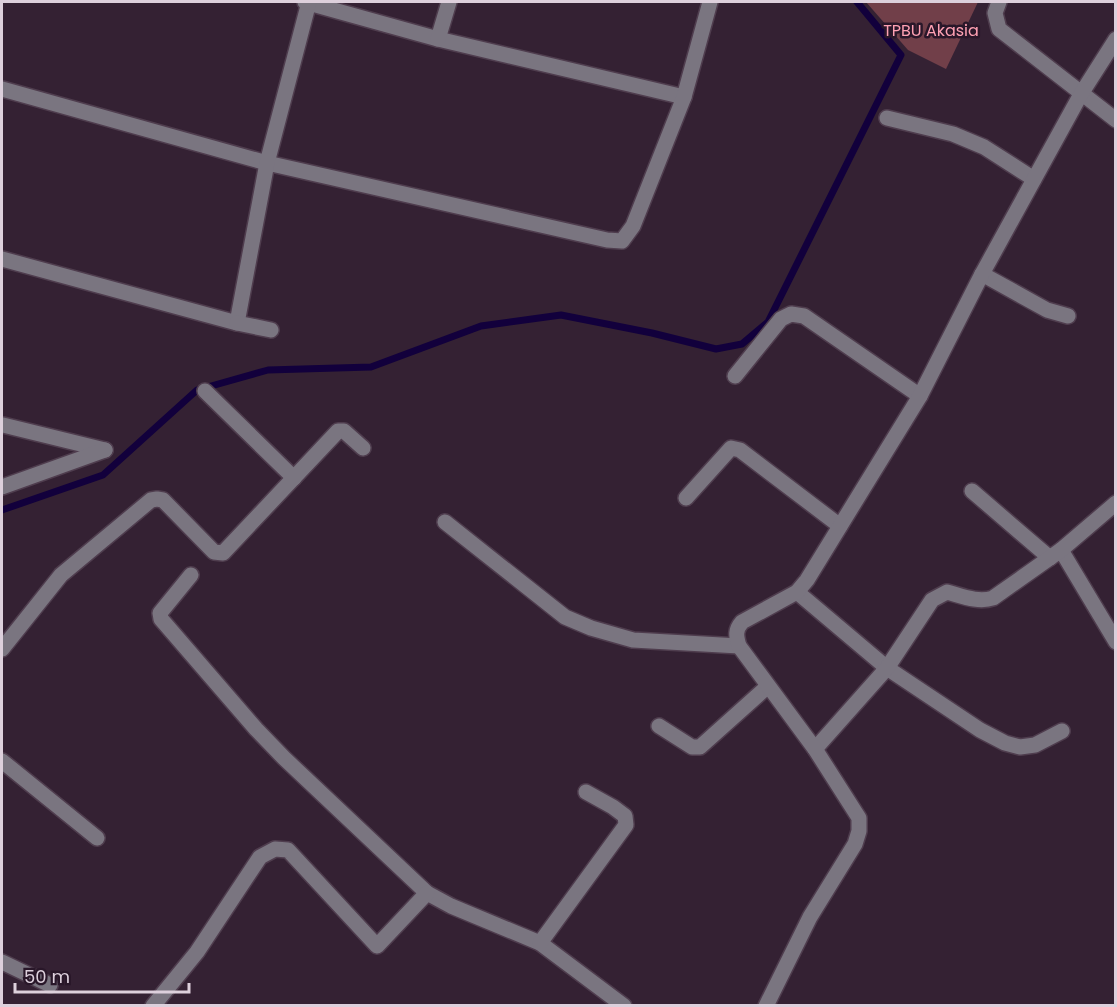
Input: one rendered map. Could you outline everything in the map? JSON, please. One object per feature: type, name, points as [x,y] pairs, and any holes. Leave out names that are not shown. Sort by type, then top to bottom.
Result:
[{"type":"street","points":[[237,323],[267,163],[308,2],[438,39],[684,96]]},
{"type":"street","points":[[438,39],[449,2]]},
{"type":"street","points":[[2,89],[267,163],[607,240],[622,241],[633,226],[684,96],[710,2]]},
{"type":"street","points":[[999,2],[995,13],[999,29],[1116,120]]},
{"type":"street","points":[[766,1005],[810,917],[855,844],[859,831],[859,818],[815,749],[739,646],[736,636],[738,627],[742,622],[797,592],[807,580],[920,396],[982,274],[1034,179],[1081,94],[1116,39]]},
{"type":"street","points":[[887,118],[953,134],[984,147],[1034,179]]},
{"type":"street","points":[[2,259],[237,323],[271,330]]},
{"type":"street","points":[[982,274],[1047,310],[1068,316]]},
{"type":"street","points":[[735,376],[781,319],[791,314],[804,316],[920,396]]},
{"type":"street","points":[[205,392],[294,478]]},
{"type":"street","points":[[2,426],[105,450],[2,487]]},
{"type":"street","points":[[2,649],[62,575],[151,500],[163,500],[213,552],[219,554],[223,553],[338,431],[344,431],[363,448]]},
{"type":"street","points":[[686,498],[731,448],[740,450],[840,526]]},
{"type":"street","points":[[972,491],[1056,554],[1116,642]]},
{"type":"street","points":[[815,749],[887,668],[932,600],[947,592],[985,601],[993,598],[1056,554],[1116,503]]},
{"type":"street","points":[[445,522],[565,617],[591,628],[633,640],[739,646]]},
{"type":"street","points":[[191,575],[160,613],[161,619],[284,758],[427,893],[451,906],[540,943],[624,1005]]},
{"type":"street","points":[[797,592],[887,668],[1005,744],[1020,747],[1035,745],[1062,731]]},
{"type":"street","points":[[659,726],[692,747],[700,747],[768,686]]},
{"type":"street","points":[[2,761],[97,838]]},
{"type":"street","points":[[540,943],[626,825],[625,816],[619,811],[586,792]]},
{"type":"street","points":[[153,1005],[197,952],[260,857],[275,849],[288,850],[377,946],[427,893]]},
{"type":"street","points":[[2,962],[50,985]]},
{"type":"green space","name":"TPBU Akasia","points":[[866,2],[978,2],[946,69],[908,50]]},
{"type":"waterway","points":[[2,510],[103,475],[197,390],[268,370],[371,367],[481,326],[561,315],[652,333],[716,349],[742,344],[768,322],[901,55],[857,2]]}]
